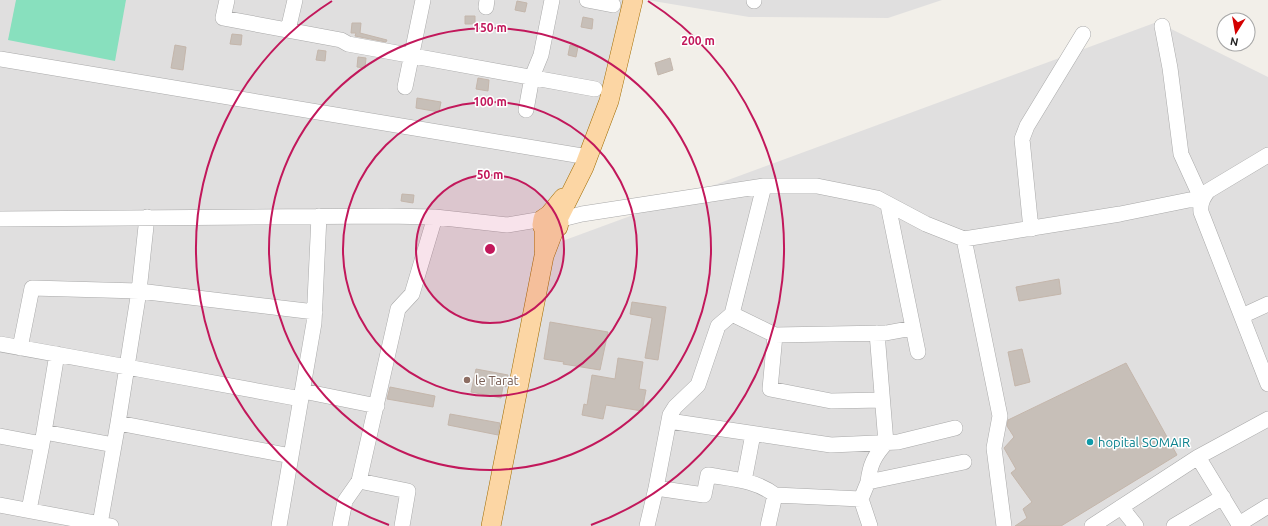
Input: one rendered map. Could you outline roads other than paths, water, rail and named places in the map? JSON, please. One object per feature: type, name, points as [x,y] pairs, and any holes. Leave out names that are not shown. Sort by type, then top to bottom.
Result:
[{"type":"main road","points":[[491,526],[551,223],[586,162],[609,101],[633,0]]},
{"type":"street","points":[[227,0],[223,18],[341,40],[348,44],[594,89]]},
{"type":"street","points":[[288,30],[295,0]]},
{"type":"street","points":[[405,87],[423,0]]},
{"type":"street","points":[[526,110],[532,77],[541,55],[552,0]]},
{"type":"street","points":[[587,0],[613,5]]},
{"type":"street","points":[[1162,26],[1170,68],[1181,154],[1202,200]]},
{"type":"street","points":[[1031,229],[1022,138],[1027,126],[1083,34]]},
{"type":"street","points":[[0,59],[586,162]]},
{"type":"street","points":[[1268,155],[1208,191],[1200,206],[1201,212],[1268,384]]},
{"type":"street","points":[[0,219],[387,216],[435,217],[507,224],[551,223],[583,219],[596,212],[764,186],[817,186],[877,198],[926,224],[964,239],[1120,214],[1189,200],[1202,200]]},
{"type":"street","points":[[647,526],[670,415],[675,406],[698,385],[718,326],[732,314],[764,186]]},
{"type":"street","points":[[888,205],[918,352]]},
{"type":"street","points":[[279,526],[314,323],[319,216]]},
{"type":"street","points":[[0,505],[105,525],[114,445],[139,291],[147,217]]},
{"type":"street","points":[[340,526],[345,501],[359,482],[398,309],[412,294],[435,217]]},
{"type":"street","points":[[964,239],[1000,416],[994,448],[1004,526]]},
{"type":"street","points":[[20,348],[32,288],[139,291],[315,312]]},
{"type":"street","points":[[1242,316],[1268,304]]},
{"type":"street","points":[[732,314],[775,335],[877,333],[913,328]]},
{"type":"street","points":[[870,526],[861,499],[868,482],[870,467],[876,454],[886,443],[877,333]]},
{"type":"street","points":[[775,335],[770,389],[831,401],[882,400]]},
{"type":"street","points":[[0,344],[302,395],[377,406]]},
{"type":"street","points":[[29,510],[57,354]]},
{"type":"street","points":[[1092,526],[1198,457],[1268,419]]},
{"type":"street","points":[[669,421],[831,445],[898,442],[955,428]]},
{"type":"street","points":[[118,423],[291,456]]},
{"type":"street","points":[[744,481],[754,434]]},
{"type":"street","points":[[0,436],[43,438],[114,445]]},
{"type":"street","points":[[1198,457],[1239,525],[1268,506]]},
{"type":"street","points":[[868,482],[964,462]]},
{"type":"street","points":[[656,488],[704,495],[708,475],[744,481],[766,488],[775,495],[861,499]]},
{"type":"street","points":[[359,482],[408,491],[402,526]]},
{"type":"street","points":[[768,526],[775,495]]},
{"type":"street","points":[[1174,526],[1223,497]]},
{"type":"street","points":[[1121,507],[1136,526]]},
{"type":"place","name":"le Tarat","points":[[467,380]]},
{"type":"place","name":"hopital SOMAIR","points":[[1090,442]]}]
